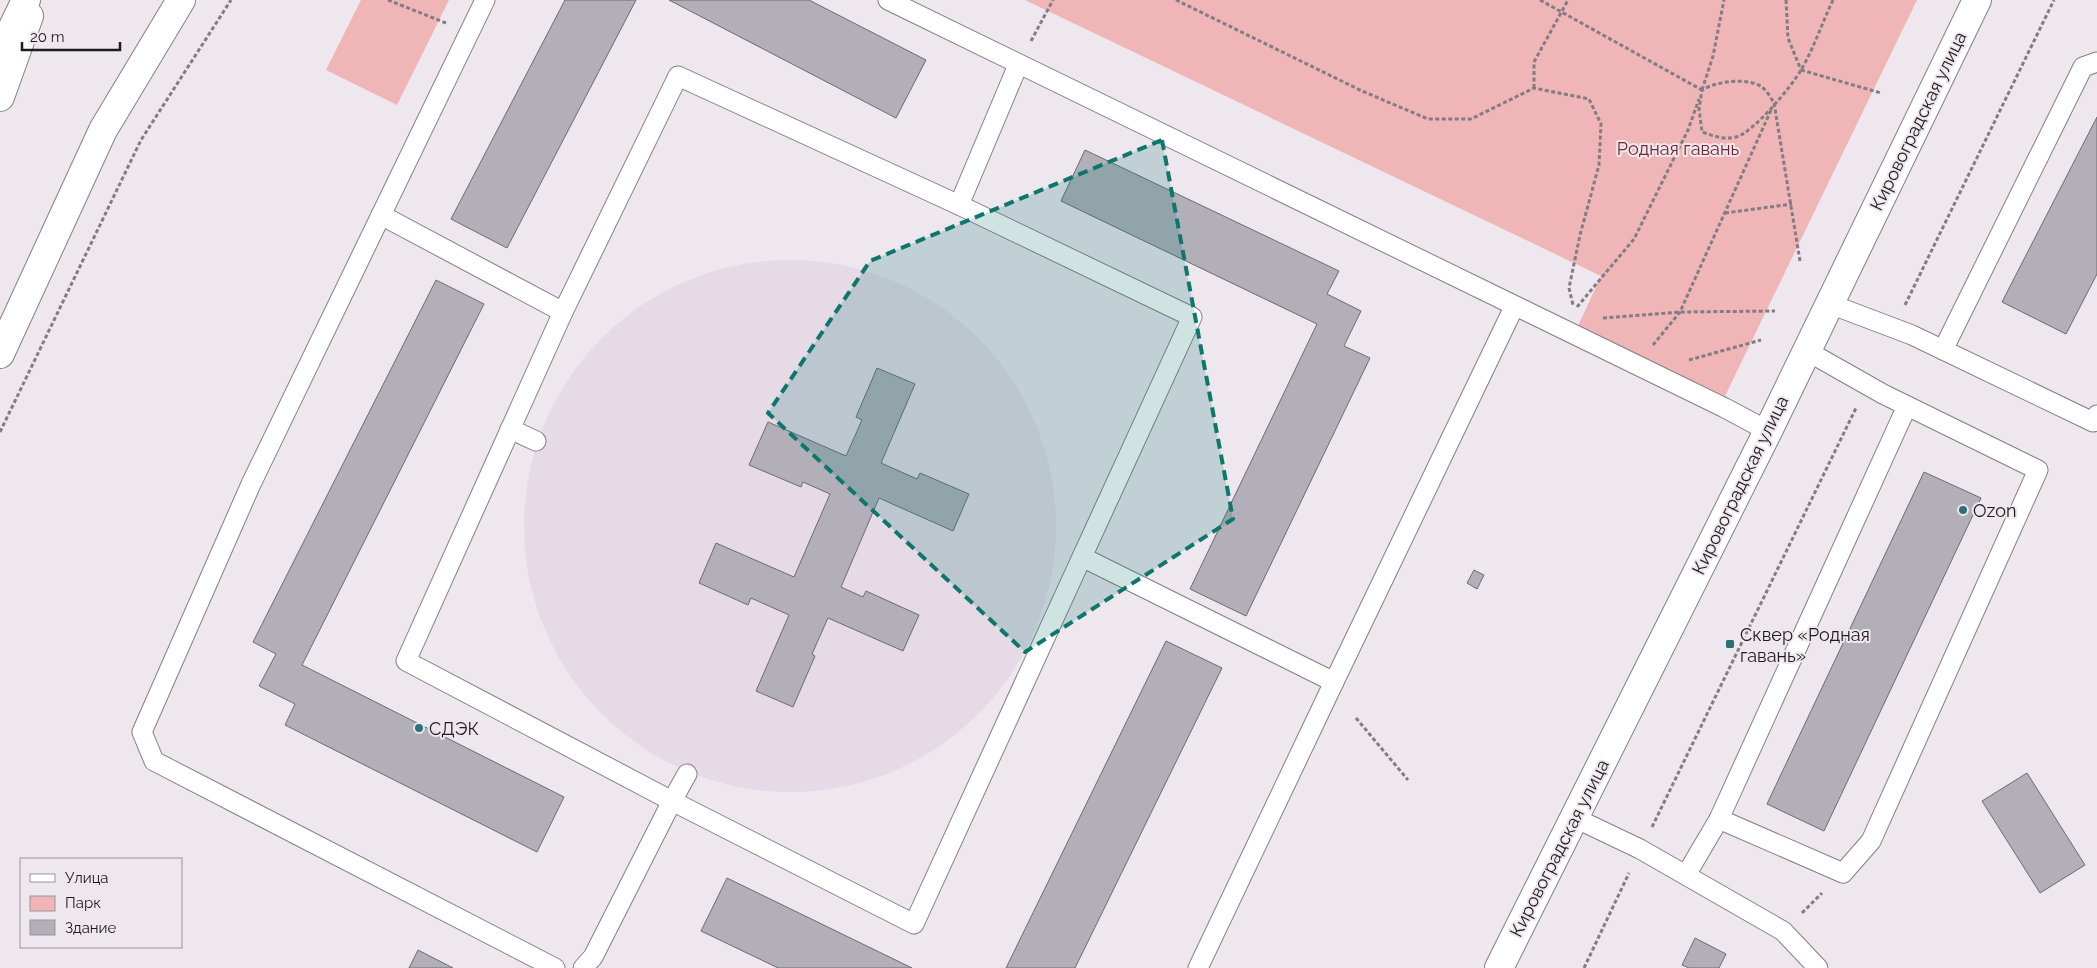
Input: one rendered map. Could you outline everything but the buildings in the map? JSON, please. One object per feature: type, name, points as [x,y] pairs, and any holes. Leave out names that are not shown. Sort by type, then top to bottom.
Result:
[{"type":"street","points":[[0,54],[26,0]]},
{"type":"street","points":[[0,97],[35,0]]},
{"type":"street","points":[[0,354],[104,130],[181,0]]},
{"type":"street","name":"Кировоградская улица","points":[[1499,968],[1768,431],[1977,0]]},
{"type":"lane","points":[[485,0],[251,484],[142,732],[154,761],[555,968]]},
{"type":"lane","points":[[888,0],[1768,431]]},
{"type":"lane","points":[[1943,350],[2083,68],[2097,62]]},
{"type":"lane","points":[[959,205],[1018,65]]},
{"type":"lane","points":[[678,76],[959,205],[1192,317],[914,924],[672,801],[406,661],[563,312],[678,76]]},
{"type":"lane","points":[[382,215],[563,312]]},
{"type":"lane","points":[[1830,304],[1894,328],[2094,422],[2097,414]]},
{"type":"lane","points":[[1198,968],[1514,307]]},
{"type":"lane","points":[[1719,819],[1843,874],[1871,841],[2038,470],[1907,406],[1807,350]]},
{"type":"lane","points":[[1686,875],[1719,819],[1907,406]]},
{"type":"lane","points":[[510,429],[536,441]]},
{"type":"lane","points":[[1082,557],[1334,682]]},
{"type":"lane","points":[[583,968],[593,957],[687,774]]},
{"type":"lane","points":[[1575,818],[1640,850],[1783,930],[1818,968]]},
{"type":"path","points":[[0,432],[141,140],[232,0]]},
{"type":"path","points":[[388,0],[469,33]]},
{"type":"path","points":[[1030,43],[1052,0]]},
{"type":"path","points":[[1176,0],[1362,90],[1428,119],[1471,119],[1534,88],[1589,99],[1602,124],[1599,165],[1580,235],[1569,288],[1574,310],[1634,240],[1688,130],[1713,56],[1724,0]]},
{"type":"path","points":[[1540,0],[1702,90]]},
{"type":"path","points":[[1534,88],[1534,62],[1568,0]]},
{"type":"path","points":[[1786,0],[1788,38],[1801,70]]},
{"type":"path","points":[[1800,261],[1774,103],[1764,88],[1749,81],[1713,83],[1702,90],[1699,109],[1702,132],[1722,138],[1737,137],[1754,128],[1774,103],[1801,70],[1833,0]]},
{"type":"path","points":[[1894,328],[2054,0]]},
{"type":"path","points":[[1801,70],[1881,94]]},
{"type":"path","points":[[1761,340],[1643,369],[1640,361],[1680,312],[1774,103]]},
{"type":"path","points":[[1725,213],[1792,204]]},
{"type":"path","points":[[1601,318],[1680,312],[1775,311]]},
{"type":"path","points":[[1584,968],[1867,384]]},
{"type":"path","points":[[1356,718],[1408,780]]},
{"type":"path","points":[[1783,930],[1843,874]]},
{"type":"highlighted area","points":[[1162,140],[1233,519],[1025,652],[768,413],[870,261]]},
{"type":"shaded area","points":[[790,260],[842,265],[892,280],[938,305],[959,320],[978,338],[996,357],[1011,378],[1036,424],[1051,474],[1056,526],[1051,578],[1036,628],[1011,674],[996,695],[978,714],[959,732],[938,747],[892,772],[842,787],[790,792],[738,787],[688,772],[642,747],[621,732],[602,714],[584,695],[569,674],[544,628],[529,578],[524,526],[529,474],[544,424],[569,378],[584,357],[602,338],[621,320],[642,305],[688,280],[738,265]]},
{"type":"green space","points":[[361,0],[449,0],[397,105],[326,70]]},
{"type":"green space","name":"Родная гавань","points":[[1025,0],[1917,0],[1725,396],[1578,326],[1601,276]]},
{"type":"place","name":"Ozon","points":[[1963,510]]},
{"type":"place","name":"Сквер «Родная гавань»","points":[[1730,644]]},
{"type":"place","name":"СДЭК","points":[[419,728]]}]
